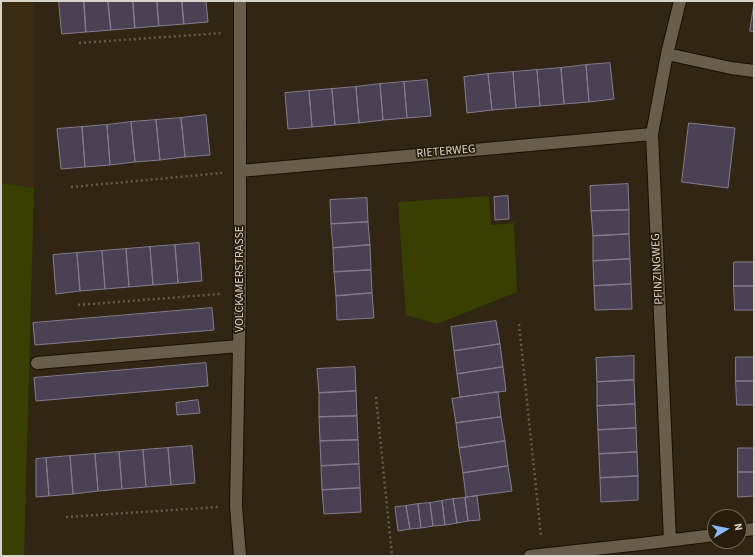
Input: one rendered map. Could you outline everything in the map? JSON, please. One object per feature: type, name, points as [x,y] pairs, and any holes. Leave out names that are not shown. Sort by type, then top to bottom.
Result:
[{"type":"street","name":"VOLCKAMERSTRASSE","points":[[240,1],[240,292],[236,506],[240,556]]},
{"type":"street","name":"PFINZINGWEG","points":[[670,540],[652,134],[667,54],[680,1]]},
{"type":"street","points":[[667,54],[731,68],[754,71]]},
{"type":"street","name":"RIETERWEG","points":[[240,171],[652,134]]},
{"type":"street","points":[[37,363],[239,346]]},
{"type":"street","points":[[530,556],[707,535]]},
{"type":"path","points":[[79,43],[240,32]]},
{"type":"path","points":[[71,187],[240,171]]},
{"type":"path","points":[[78,304],[240,292]]},
{"type":"path","points":[[518,324],[542,555]]},
{"type":"path","points":[[376,397],[392,556]]},
{"type":"path","points":[[66,517],[236,506]]},
{"type":"shaded area","points":[[1,1],[34,1],[34,188],[1,183]]},
{"type":"green space","points":[[1,183],[34,188],[24,556],[1,556]]},
{"type":"green space","points":[[489,196],[491,225],[514,223],[517,292],[437,324],[406,315],[398,202]]},
{"type":"building","points":[[59,1],[84,1],[86,32],[62,34]]},
{"type":"building","points":[[84,1],[108,1],[111,30],[86,32]]},
{"type":"building","points":[[108,1],[133,1],[135,28],[111,30]]},
{"type":"building","points":[[133,1],[157,1],[159,26],[135,28]]},
{"type":"building","points":[[157,1],[182,1],[184,24],[159,26]]},
{"type":"building","points":[[182,1],[206,1],[208,22],[184,24]]},
{"type":"building","points":[[754,4],[754,32],[750,31]]},
{"type":"building","points":[[610,63],[614,99],[589,102],[586,65]]},
{"type":"building","points":[[586,65],[589,102],[564,104],[561,68]]},
{"type":"building","points":[[561,68],[564,104],[540,106],[537,70]]},
{"type":"building","points":[[537,70],[540,106],[516,108],[513,72]]},
{"type":"building","points":[[513,72],[516,108],[492,110],[488,74]]},
{"type":"building","points":[[488,74],[492,110],[467,113],[464,77]]},
{"type":"building","points":[[427,80],[431,116],[407,118],[404,82]]},
{"type":"building","points":[[404,82],[407,118],[383,120],[380,84]]},
{"type":"building","points":[[380,84],[383,120],[359,123],[356,87]]},
{"type":"building","points":[[356,87],[359,123],[335,125],[332,89]]},
{"type":"building","points":[[332,89],[335,125],[312,127],[309,91]]},
{"type":"building","points":[[309,91],[312,127],[288,129],[285,93]]},
{"type":"building","points":[[206,115],[210,155],[185,157],[181,118]]},
{"type":"building","points":[[181,118],[185,157],[160,160],[156,120]]},
{"type":"building","points":[[156,120],[160,160],[135,162],[131,122]]},
{"type":"building","points":[[131,122],[135,162],[110,165],[107,125]]},
{"type":"building","points":[[689,123],[735,128],[728,188],[682,182]]},
{"type":"building","points":[[107,125],[110,165],[85,167],[82,127]]},
{"type":"building","points":[[82,127],[85,167],[61,169],[57,129]]},
{"type":"building","points":[[628,184],[629,210],[591,211],[590,186]]},
{"type":"building","points":[[508,196],[509,219],[495,220],[494,197]]},
{"type":"building","points":[[367,198],[368,222],[331,224],[330,200]]},
{"type":"building","points":[[629,210],[629,234],[593,236],[591,211]]},
{"type":"building","points":[[368,222],[370,245],[333,248],[331,224]]},
{"type":"building","points":[[629,234],[630,259],[593,261],[593,236]]},
{"type":"building","points":[[199,243],[202,281],[178,283],[175,245]]},
{"type":"building","points":[[175,245],[178,283],[153,285],[150,247]]},
{"type":"building","points":[[370,245],[371,270],[334,272],[333,248]]},
{"type":"building","points":[[150,247],[153,285],[129,287],[126,249]]},
{"type":"building","points":[[126,249],[129,287],[105,289],[102,251]]},
{"type":"building","points":[[102,251],[105,289],[80,291],[77,253]]},
{"type":"building","points":[[77,253],[80,291],[56,294],[53,255]]},
{"type":"building","points":[[630,259],[631,284],[594,286],[593,261]]},
{"type":"building","points":[[734,262],[754,262],[754,286],[734,286]]},
{"type":"building","points":[[371,270],[372,293],[336,296],[334,272]]},
{"type":"building","points":[[631,284],[632,309],[595,310],[594,286]]},
{"type":"building","points":[[734,286],[754,286],[754,310],[735,310]]},
{"type":"building","points":[[372,293],[374,318],[337,320],[336,296]]},
{"type":"building","points":[[212,308],[214,330],[35,345],[33,323]]},
{"type":"building","points":[[496,321],[500,344],[454,351],[451,327]]},
{"type":"building","points":[[500,344],[503,367],[457,374],[454,351]]},
{"type":"building","points":[[634,356],[634,380],[597,382],[596,358]]},
{"type":"building","points":[[736,357],[754,357],[754,381],[736,381]]},
{"type":"building","points":[[206,363],[208,386],[36,401],[34,378]]},
{"type":"building","points":[[355,367],[356,391],[319,393],[317,369]]},
{"type":"building","points":[[503,367],[506,391],[460,397],[457,374]]},
{"type":"building","points":[[634,380],[635,404],[597,406],[597,382]]},
{"type":"building","points":[[736,381],[754,381],[754,405],[737,405]]},
{"type":"building","points":[[356,391],[357,416],[319,417],[319,393]]},
{"type":"building","points":[[498,392],[501,417],[456,423],[452,399]]},
{"type":"building","points":[[198,400],[200,413],[177,415],[176,403]]},
{"type":"building","points":[[635,404],[636,428],[598,430],[597,406]]},
{"type":"building","points":[[357,416],[358,440],[320,441],[319,417]]},
{"type":"building","points":[[501,417],[505,441],[459,448],[456,423]]},
{"type":"building","points":[[636,428],[637,452],[599,454],[598,430]]},
{"type":"building","points":[[358,440],[359,464],[321,466],[320,441]]},
{"type":"building","points":[[505,441],[508,466],[463,473],[459,448]]},
{"type":"building","points":[[192,446],[195,483],[171,485],[168,448]]},
{"type":"building","points":[[168,448],[171,485],[146,487],[143,450]]},
{"type":"building","points":[[738,448],[754,448],[754,472],[738,472]]},
{"type":"building","points":[[143,450],[146,487],[122,489],[119,452]]},
{"type":"building","points":[[119,452],[122,489],[98,491],[95,454]]},
{"type":"building","points":[[637,452],[638,476],[600,478],[599,454]]},
{"type":"building","points":[[95,454],[98,491],[73,494],[70,456]]},
{"type":"building","points":[[70,456],[73,494],[49,496],[46,458]]},
{"type":"building","points":[[46,458],[49,496],[36,497],[36,459]]},
{"type":"building","points":[[359,464],[360,488],[322,490],[321,466]]},
{"type":"building","points":[[508,466],[512,491],[466,497],[463,473]]},
{"type":"building","points":[[738,472],[754,472],[754,496],[738,497]]},
{"type":"building","points":[[638,476],[638,500],[601,502],[600,478]]},
{"type":"building","points":[[360,488],[361,512],[324,514],[322,490]]},
{"type":"building","points":[[477,496],[480,520],[468,521],[465,498]]},
{"type":"building","points":[[465,498],[468,521],[457,523],[453,499]]},
{"type":"building","points":[[453,499],[457,523],[445,525],[442,501]]},
{"type":"building","points":[[442,501],[445,525],[433,526],[430,503]]},
{"type":"building","points":[[430,503],[433,526],[421,528],[418,504]]},
{"type":"building","points":[[418,504],[421,528],[410,529],[406,506]]},
{"type":"building","points":[[406,506],[410,529],[398,531],[395,507]]}]
